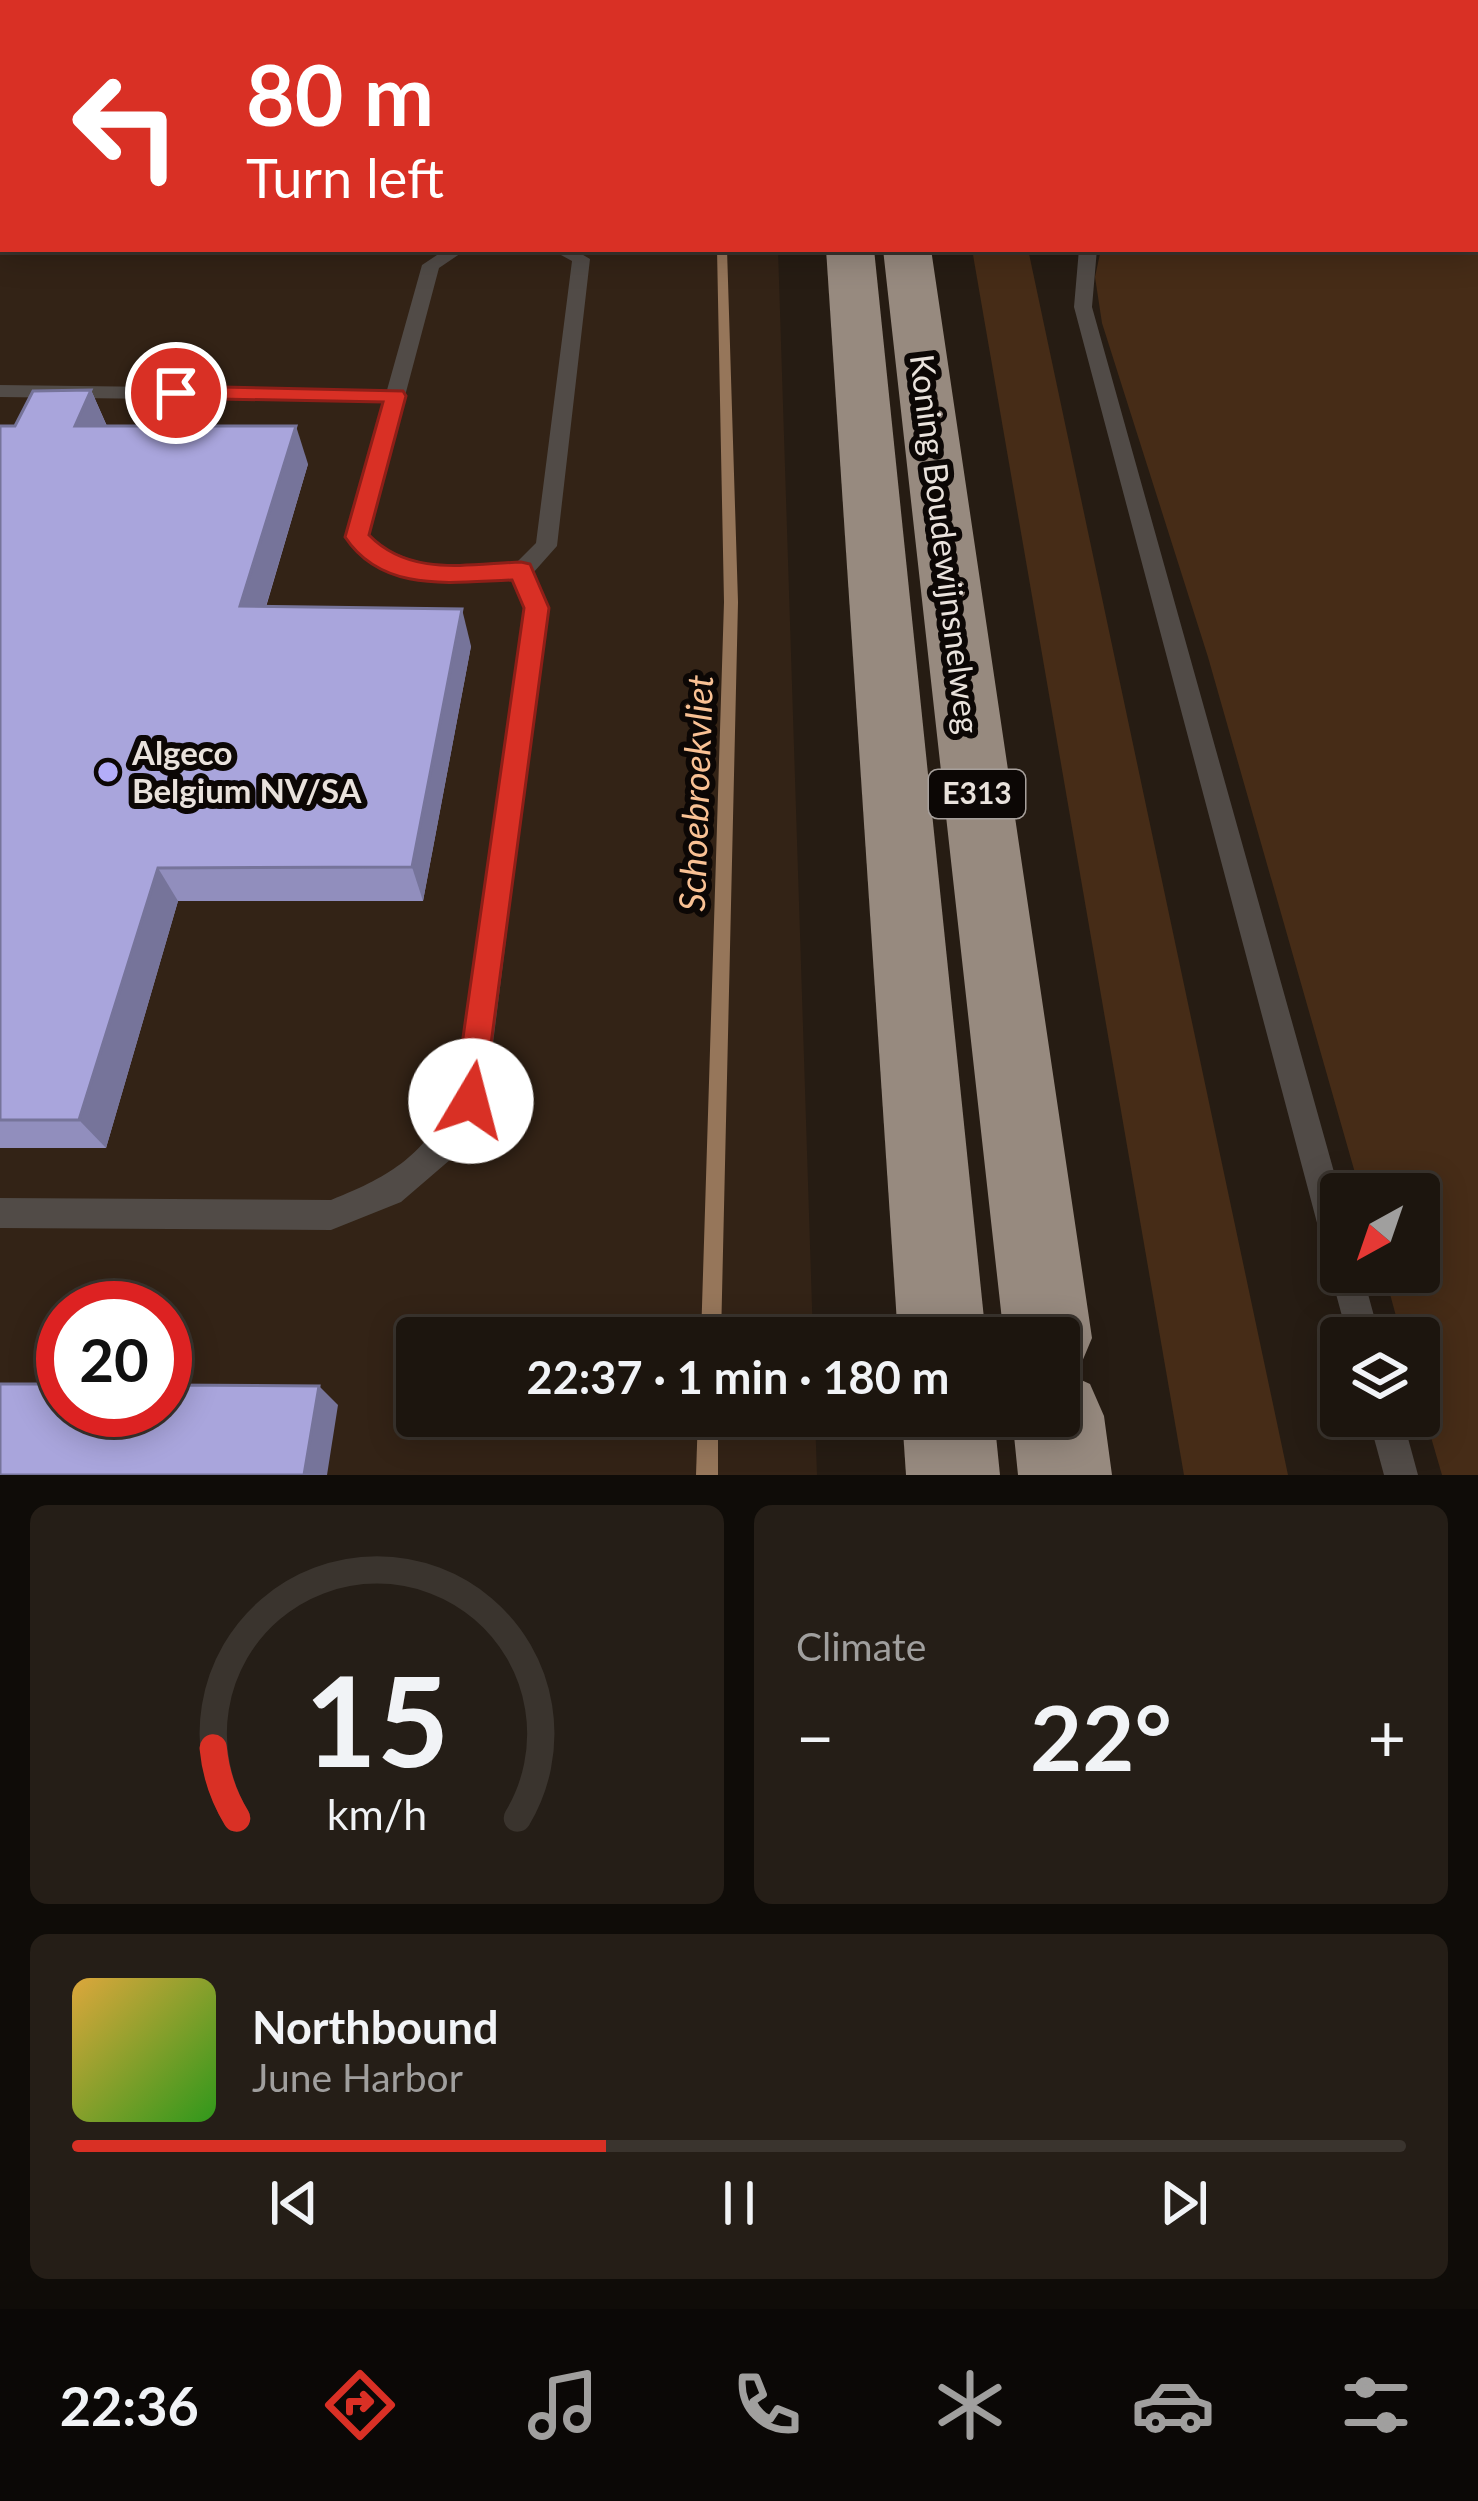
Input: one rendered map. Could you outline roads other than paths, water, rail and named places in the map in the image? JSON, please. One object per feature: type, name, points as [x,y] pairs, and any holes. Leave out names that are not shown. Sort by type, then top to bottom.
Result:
[{"type":"highway","name":"Koning Boudewijnsnelweg","points":[[850,252],[940,1317]]},
{"type":"highway","name":"Koning Boudewijnsnelweg","points":[[907,252],[1045,1317]]},
{"type":"highway","points":[[950,1437],[953,1475]]},
{"type":"highway","points":[[1060,1437],[1065,1475]]},
{"type":"lane","points":[[453,252],[430,265],[357,537],[378,560],[419,574],[521,571],[546,546],[581,259],[566,252]]},
{"type":"lane","points":[[1088,252],[1083,307],[1320,1176]]},
{"type":"lane","points":[[0,391],[395,396]]},
{"type":"lane","points":[[0,1213],[331,1215],[390,1191],[441,1149],[471,1101],[478,1052],[536,608],[521,571]]},
{"type":"lane","points":[[1391,1437],[1401,1475]]},
{"type":"waterway","name":"Schoebroekvliet","points":[[712,1317],[731,602],[722,252]]},
{"type":"waterway","name":"Schoebroekvliet","points":[[707,1475],[708,1437]]},
{"type":"place","name":"Algeco Belgium NV/SA","points":[[108,772]]}]
